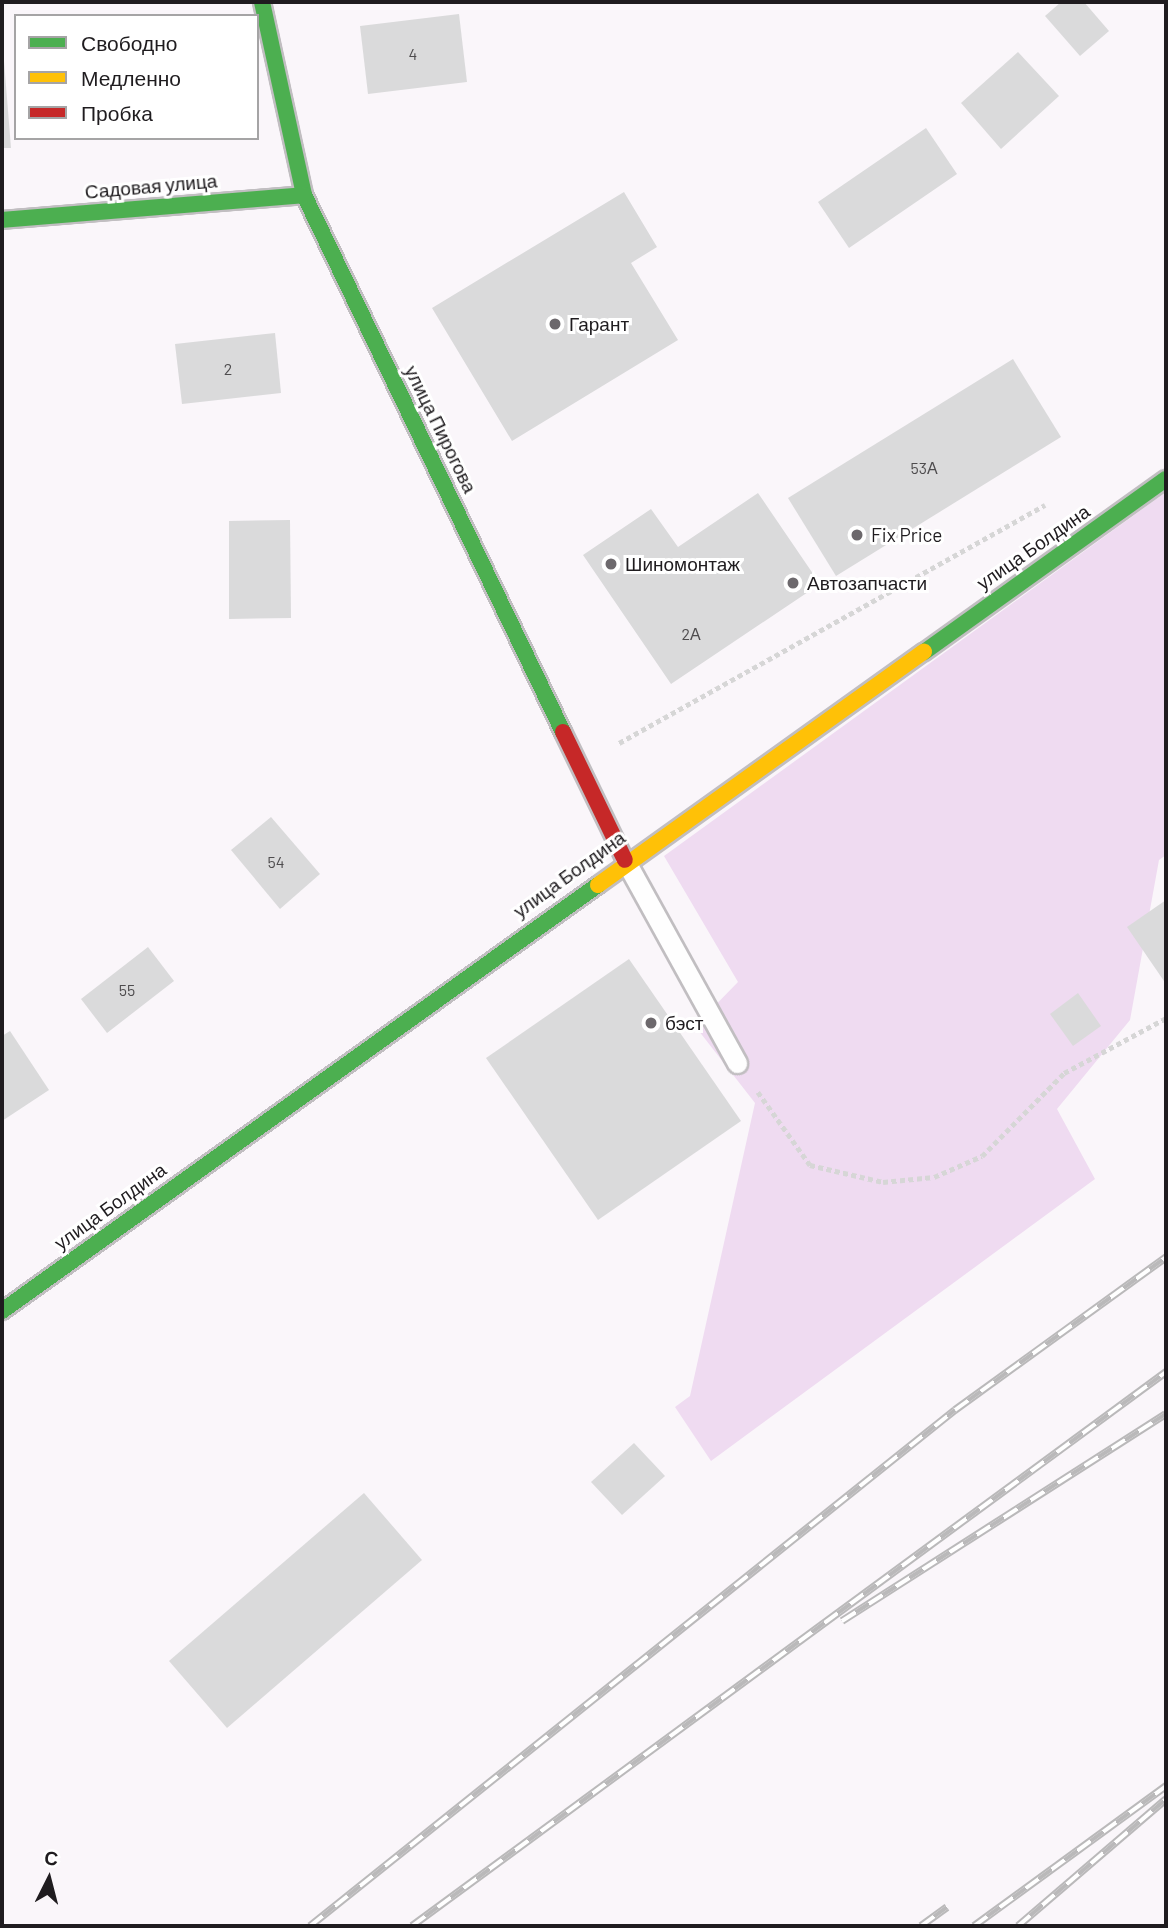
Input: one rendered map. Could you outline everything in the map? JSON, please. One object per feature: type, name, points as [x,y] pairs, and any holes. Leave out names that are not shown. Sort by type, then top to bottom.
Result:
[{"type":"main road","name":"улица Пирогова","points":[[262,2],[304,195],[625,860]]},
{"type":"main road","name":"Садовая улица","points":[[2,219],[304,195]]},
{"type":"main road","name":"улица Болдина","points":[[2,1311],[625,860],[1166,479]]},
{"type":"lane","points":[[625,860],[737,1063]]},
{"type":"path","points":[[607,734],[613,746],[1058,497]]},
{"type":"path","points":[[737,1063],[810,1165],[883,1182],[934,1177],[982,1156],[1064,1073],[1166,1018]]},
{"type":"shaded area","points":[[1166,492],[1166,855],[1159,860],[1130,1020],[1057,1109],[1095,1179],[711,1461],[675,1407],[690,1396],[755,1103],[695,1026],[738,982],[664,856]]},
{"type":"building","points":[[1061,2],[1084,2],[1109,31],[1080,56],[1045,16]]},
{"type":"building","points":[[459,14],[467,82],[368,94],[360,26]]},
{"type":"building","points":[[2,36],[11,148],[2,148]]},
{"type":"building","points":[[1018,52],[1059,96],[1001,149],[961,103]]},
{"type":"building","points":[[926,128],[957,174],[849,248],[818,202]]},
{"type":"building","name":"Гарант","points":[[624,192],[657,247],[631,263],[678,340],[512,441],[432,308]]},
{"type":"building","points":[[275,333],[281,393],[182,404],[175,344]]},
{"type":"building","points":[[1013,359],[1061,437],[836,576],[788,498]]},
{"type":"building","points":[[758,493],[820,584],[671,684],[583,555],[651,509],[678,547]]},
{"type":"building","points":[[290,520],[291,618],[229,619],[229,521]]},
{"type":"building","points":[[271,817],[320,874],[280,909],[231,850]]},
{"type":"building","points":[[1166,900],[1166,984],[1127,927]]},
{"type":"building","points":[[148,947],[174,981],[107,1033],[81,999]]},
{"type":"building","points":[[629,959],[741,1121],[598,1220],[486,1058]]},
{"type":"building","points":[[1078,993],[1101,1026],[1073,1046],[1050,1014]]},
{"type":"building","points":[[10,1031],[49,1090],[2,1121],[2,1036]]},
{"type":"building","points":[[634,1443],[665,1476],[622,1515],[591,1482]]},
{"type":"building","points":[[364,1493],[422,1560],[227,1728],[169,1661]]},
{"type":"railway","points":[[310,1926],[955,1410],[1166,1257]]},
{"type":"railway","points":[[412,1926],[1166,1372]]},
{"type":"railway","points":[[842,1621],[1166,1414]]},
{"type":"railway","points":[[974,1926],[1166,1786]]},
{"type":"railway","points":[[1018,1926],[1166,1799]]},
{"type":"railway","points":[[921,1926],[947,1907]]},
{"type":"traffic: fast","points":[[262,2],[304,195],[563,732]]},
{"type":"traffic: fast","points":[[2,220],[304,195]]},
{"type":"traffic: fast","points":[[924,652],[1166,479]]},
{"type":"traffic: fast","points":[[2,1311],[598,885]]},
{"type":"traffic: slow","points":[[598,885],[924,652]]},
{"type":"traffic: jam","points":[[563,732],[625,860]]},
{"type":"place","name":"Гарант","points":[[555,324]]},
{"type":"place","name":"Fix Price","points":[[857,535]]},
{"type":"place","name":"Шиномонтаж","points":[[611,564]]},
{"type":"place","name":"Автозапчасти","points":[[793,583]]},
{"type":"place","name":"бэст","points":[[651,1023]]}]
